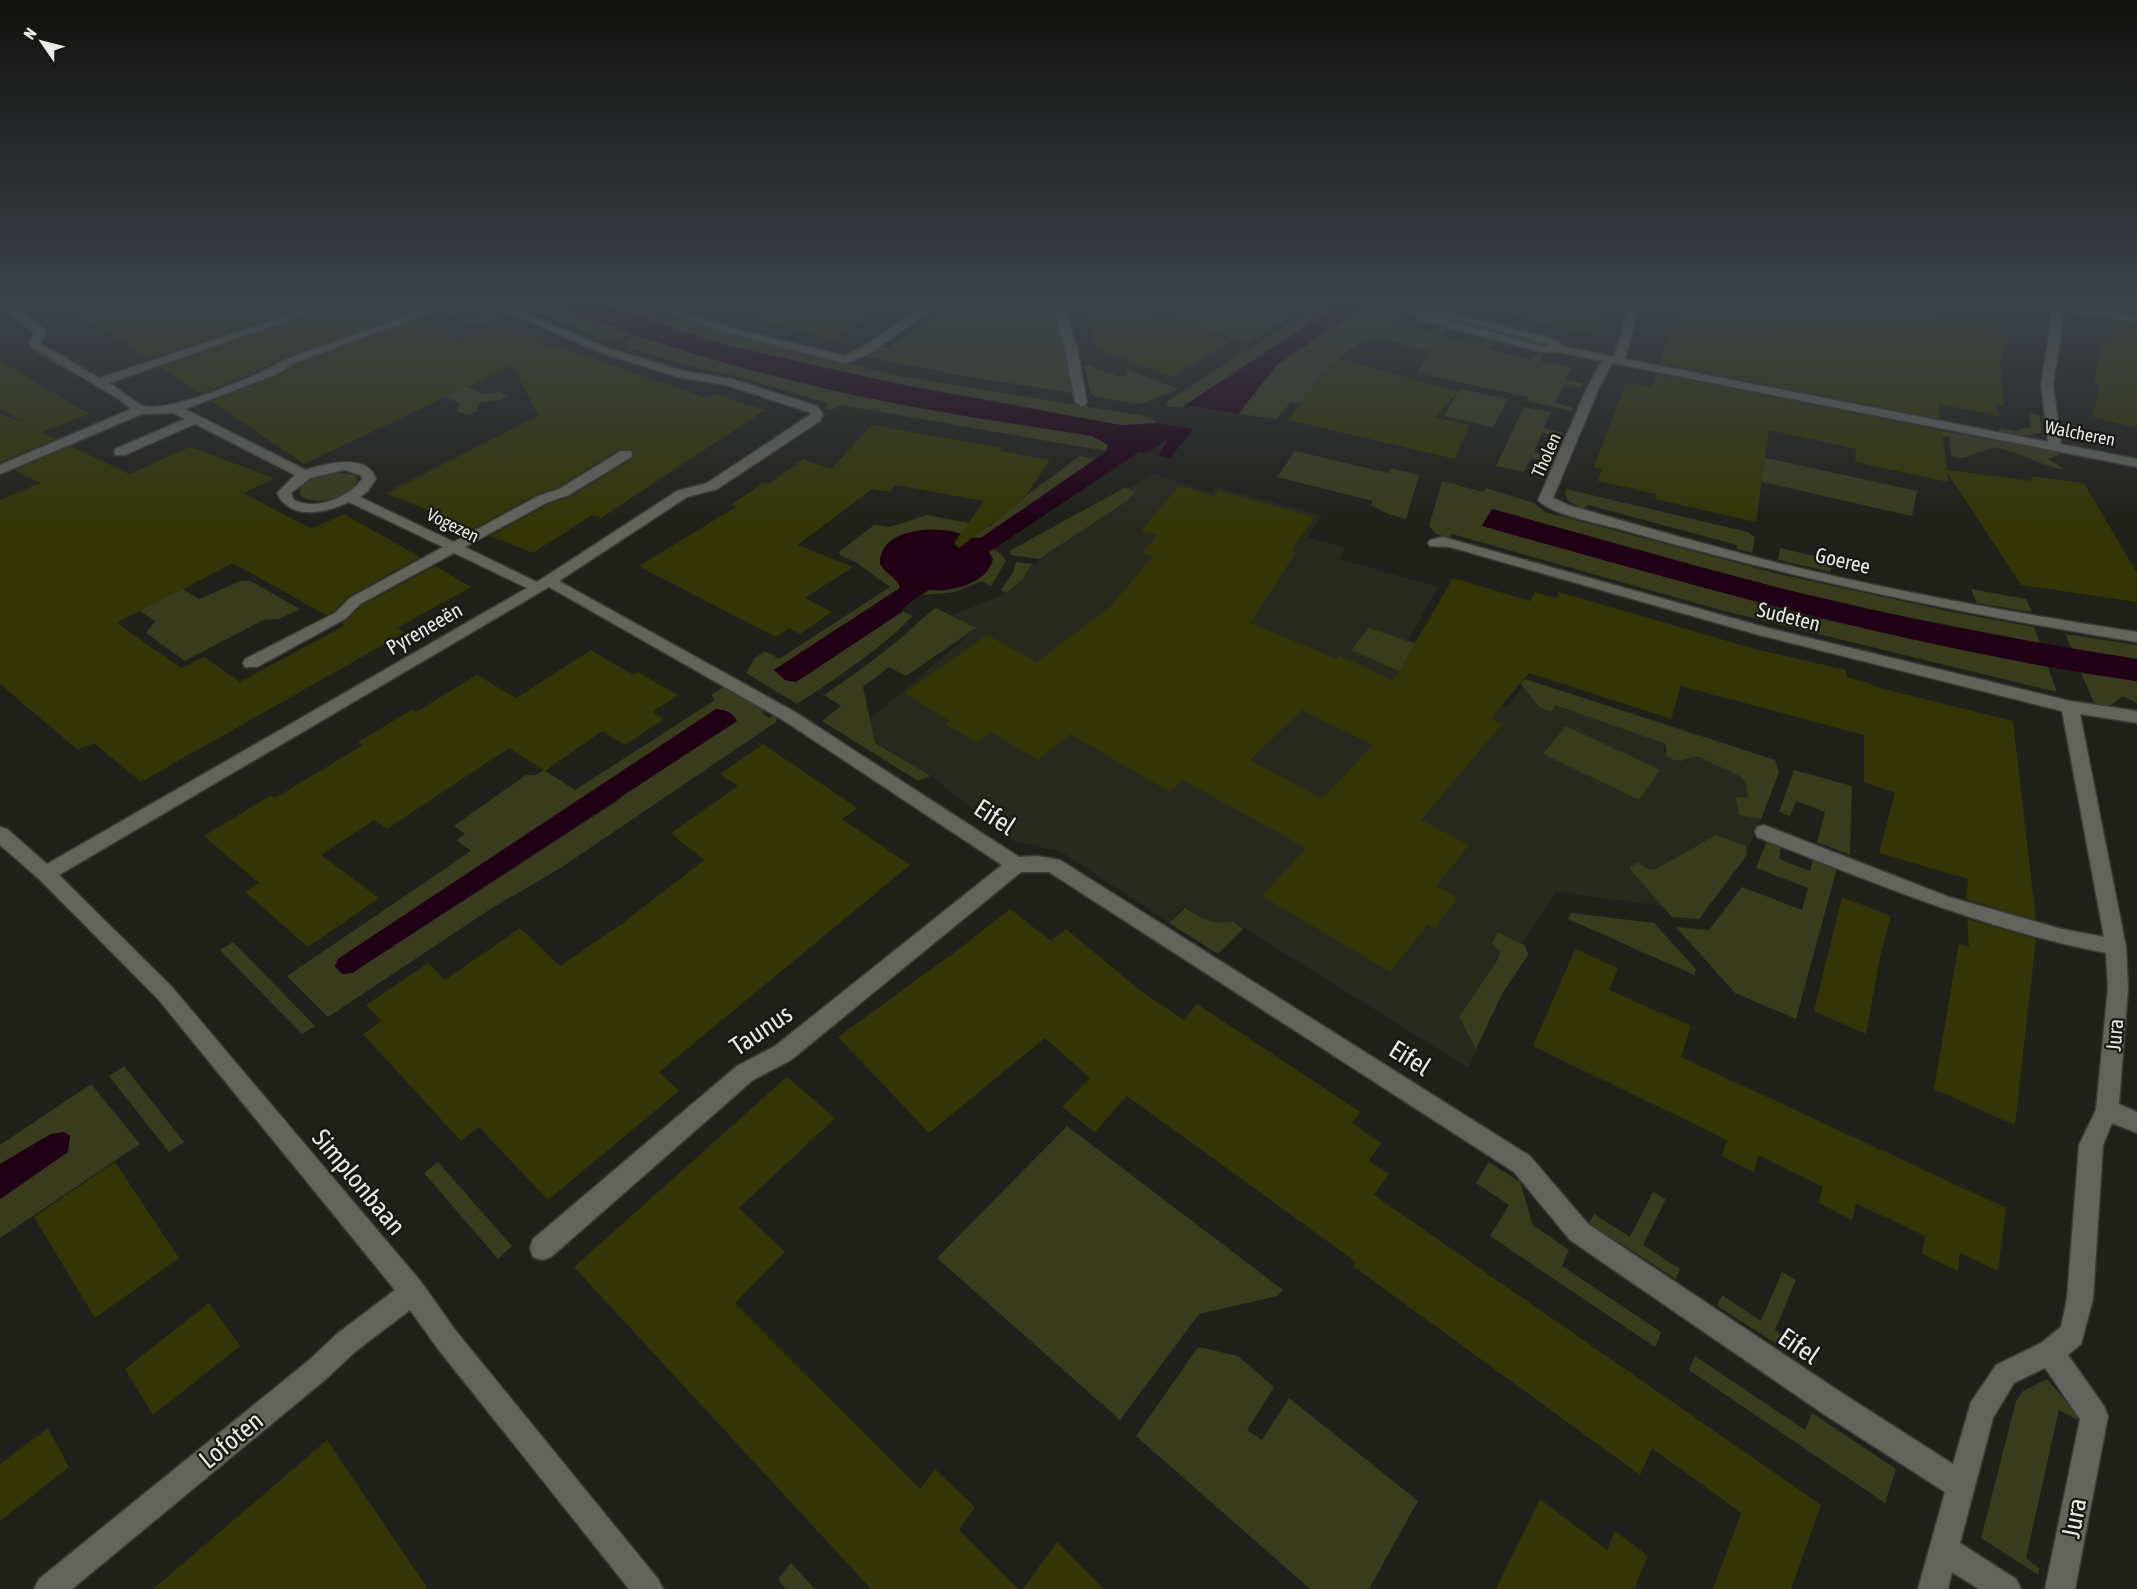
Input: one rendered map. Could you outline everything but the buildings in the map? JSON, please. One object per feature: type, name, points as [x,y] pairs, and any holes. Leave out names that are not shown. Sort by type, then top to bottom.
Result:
[{"type":"street","points":[[90,376],[123,396],[140,410]]},
{"type":"street","points":[[100,382],[117,376]]},
{"type":"street","points":[[0,470],[140,410],[175,408],[262,376]]},
{"type":"street","name":"Pyreneeën","points":[[46,874],[543,584],[682,494],[712,486],[816,418],[817,414],[813,409],[728,382],[694,376]]},
{"type":"street","points":[[1076,376],[1081,402]]},
{"type":"street","name":"Tholen","points":[[1545,500],[1593,388],[1602,376]]},
{"type":"street","name":"Walcheren","points":[[1698,376],[2137,463]]},
{"type":"street","points":[[2048,376],[2047,384],[2055,447]]},
{"type":"street","points":[[175,408],[305,475]]},
{"type":"street","points":[[120,453],[195,419]]},
{"type":"street","points":[[252,663],[340,616],[355,601],[447,544],[481,534],[543,499],[564,492],[626,454]]},
{"type":"street","points":[[341,466],[362,470],[367,473],[369,479],[366,485],[351,498],[325,507],[298,507],[285,499],[284,493],[295,480],[305,475],[341,466]]},
{"type":"street","name":"Vogezen","points":[[351,498],[447,544],[543,584],[723,677]]},
{"type":"street","name":"Goeree","points":[[1545,500],[1563,508],[1764,564],[1887,592],[2047,623],[2137,637]]},
{"type":"street","name":"Sudeten","points":[[1435,543],[1455,544],[1733,624],[2070,707],[2137,717]]},
{"type":"street","name":"Eifel","points":[[723,677],[803,725],[1016,865],[1037,863],[1053,865],[1522,1164],[1579,1232],[1835,1405],[1960,1485]]},
{"type":"street","name":"Jura","points":[[1933,1589],[1981,1412],[2005,1374],[2050,1352],[2072,1335],[2078,1308],[2091,1145],[2107,1110],[2118,988],[2116,947],[2070,707]]},
{"type":"street","points":[[1764,832],[1945,903],[2058,936],[2116,947]]},
{"type":"street","name":"Simplonbaan","points":[[0,834],[46,874],[165,993],[413,1292],[447,1340],[648,1589]]},
{"type":"street","name":"Taunus","points":[[542,1248],[745,1073],[783,1053],[1016,865]]},
{"type":"street","points":[[2107,1110],[2137,1123]]},
{"type":"street","name":"Lofoten","points":[[49,1589],[317,1370],[347,1342],[413,1292]]},
{"type":"street","name":"Jura","points":[[2050,1352],[2094,1416],[2060,1589]]},
{"type":"street","points":[[1944,1550],[2006,1589]]},
{"type":"shaded area","points":[[774,376],[864,376],[1121,425],[1157,423],[1193,429],[1170,458],[1159,455],[1168,439],[1146,453],[1139,452],[989,552],[993,559],[990,566],[974,582],[951,589],[926,591],[902,609],[903,611],[796,682],[785,680],[774,670],[900,588],[897,581],[880,564],[887,544],[895,538],[906,533],[929,530],[951,531],[974,538],[982,537],[1106,452],[1108,445],[1092,436],[971,417],[850,394]]},
{"type":"shaded area","points":[[1229,376],[1268,376],[1238,414],[1185,405]]},
{"type":"shaded area","points":[[1154,474],[1212,493],[1216,487],[1321,515],[1308,537],[1345,548],[1339,559],[1438,587],[1408,640],[1442,653],[1425,670],[1507,707],[1524,685],[1555,705],[1667,744],[1665,755],[1674,760],[1686,761],[1700,757],[1741,777],[1746,784],[1748,799],[1739,815],[1761,819],[1746,854],[1745,846],[1716,835],[1656,869],[1629,867],[1663,906],[1556,892],[1522,943],[1499,932],[1492,942],[1500,953],[1497,960],[1459,1017],[1477,1050],[1468,1068],[1233,921],[1217,924],[1210,922],[1184,907],[1168,922],[1060,851],[1013,841],[931,776],[856,731],[976,629],[951,616],[1007,593],[1022,580],[1032,564],[1037,564],[1039,559],[1127,501],[1135,492],[1128,488]]},
{"type":"shaded area","points":[[1492,509],[1702,568],[1862,608],[2000,636],[2137,659],[2137,681],[1971,652],[1726,593],[1482,526]]},
{"type":"shaded area","points":[[716,709],[728,712],[737,721],[352,973],[342,974],[335,966],[338,959]]},
{"type":"shaded area","points":[[64,1132],[70,1136],[68,1152],[0,1199],[0,1164],[51,1134]]},
{"type":"green space","points":[[736,376],[775,376],[852,395],[1092,436],[1107,442],[1108,445],[1106,451],[841,405],[827,409],[824,408],[829,404]]},
{"type":"green space","points":[[862,376],[901,376],[1150,417],[1157,422],[1143,425],[1111,424]]},
{"type":"green space","points":[[966,376],[1070,376],[1074,391],[1072,393]]},
{"type":"green space","points":[[1087,376],[1144,376],[1179,389],[1141,404],[1095,397],[1091,393]]},
{"type":"green space","points":[[1206,376],[1229,376],[1181,408],[1166,406],[1168,401]]},
{"type":"green space","points":[[1268,376],[1322,376],[1299,404],[1291,402],[1277,419],[1238,414]]},
{"type":"green space","points":[[1432,376],[1567,376],[1566,379],[1584,384],[1580,388],[1564,385],[1555,403],[1574,408],[1572,411],[1527,401],[1528,397]]},
{"type":"green space","points":[[465,386],[482,394],[499,392],[507,396],[499,400],[478,403],[477,411],[467,415],[457,411],[460,403],[445,397]]},
{"type":"green space","points":[[1460,389],[1508,399],[1493,427],[1444,416]]},
{"type":"green space","points":[[1524,407],[1551,412],[1544,428],[1563,433],[1561,436],[1542,433],[1534,452],[1553,458],[1551,462],[1531,458],[1524,472],[1496,466]]},
{"type":"green space","points":[[2029,413],[2039,415],[2042,429],[2040,433],[2026,436],[1999,432],[1999,428],[2015,431],[2031,427]]},
{"type":"green space","points":[[1920,427],[2056,452],[2060,454],[2048,459],[2064,469],[1998,448],[1991,448],[1967,457],[1956,457],[1951,454],[1950,437],[1921,431]]},
{"type":"green space","points":[[1702,444],[1917,491],[1912,516],[1718,472]]},
{"type":"green space","points":[[1295,451],[1388,473],[1391,468],[1419,475],[1406,519],[1388,514],[1371,505],[1373,501],[1277,477]]},
{"type":"green space","points":[[1080,456],[1095,459],[982,538],[940,530],[900,535],[883,569],[899,583],[900,588],[774,670],[785,680],[796,682],[903,611],[913,616],[872,652],[797,704],[746,673],[755,658],[765,651],[779,659],[890,587],[857,563],[840,555],[839,552],[874,525],[890,527],[927,515],[989,527],[1000,518],[998,517]]},
{"type":"green space","points":[[336,472],[355,475],[357,479],[349,492],[333,499],[323,500],[306,499],[300,495],[300,487],[311,479]]},
{"type":"green space","points":[[1442,481],[1483,492],[1486,488],[1534,503],[1545,512],[1779,574],[1952,612],[2034,627],[2040,643],[1902,616],[1774,587],[1492,509],[1483,526],[1811,617],[2048,667],[2057,692],[1724,611],[1452,534],[1450,538],[1436,534],[1429,526]]},
{"type":"green space","points":[[1126,487],[1135,492],[1127,501],[1039,559],[1011,555],[1009,551]]},
{"type":"green space","points":[[1566,489],[1748,532],[1755,537],[1752,553],[1737,549],[1737,545],[1588,505],[1584,509],[1568,501],[1565,494]]},
{"type":"green space","points":[[1780,548],[1831,560],[1831,572],[1778,560]]},
{"type":"green space","points":[[993,549],[1006,561],[991,586],[981,581],[955,592],[923,595],[928,590],[942,591],[968,585],[988,552]]},
{"type":"green space","points":[[1016,562],[1032,564],[1022,580],[1006,593],[1001,590],[1013,572]]},
{"type":"green space","points":[[241,581],[250,581],[300,609],[279,619],[263,620],[185,661],[146,633],[155,621],[133,606],[173,583],[199,599]]},
{"type":"green space","points":[[1971,589],[2026,599],[2032,612],[1977,603]]},
{"type":"green space","points":[[936,608],[976,628],[906,676],[889,667],[863,687],[875,743],[931,776],[918,781],[822,721],[841,706],[824,695],[879,656]]},
{"type":"green space","points":[[1369,628],[1466,661],[1401,672],[1351,650]]},
{"type":"green space","points":[[2065,634],[2137,645],[2137,659],[2072,649]]},
{"type":"green space","points":[[2081,673],[2137,681],[2137,703],[2123,696],[2108,707],[2094,703]]},
{"type":"green space","points":[[1525,679],[1775,760],[1779,772],[1761,819],[1739,815],[1736,797],[1748,798],[1746,784],[1741,777],[1700,757],[1676,760],[1666,755],[1666,744],[1555,705],[1551,712],[1539,707],[1521,684]]},
{"type":"green space","points":[[723,687],[730,687],[765,710],[762,713],[769,718],[773,715],[777,718],[776,722],[559,869],[492,908],[328,1017],[287,976],[471,851],[456,840],[465,834],[454,826],[526,775],[536,775],[544,770],[575,790],[715,700],[711,695]],"holes":[[[716,709],[616,802],[352,973],[342,974],[335,966],[338,959]]]},
{"type":"green space","points":[[1566,726],[1660,770],[1639,800],[1543,754]]},
{"type":"green space","points":[[1794,770],[1852,786],[1850,855],[1817,842],[1825,812],[1796,801],[1790,816],[1779,812]]},
{"type":"green space","points":[[1716,835],[1746,846],[1747,855],[1699,919],[1672,917],[1629,868],[1638,862],[1648,869],[1656,869]]},
{"type":"green space","points":[[1767,841],[1781,847],[1779,859],[1810,871],[1813,859],[1837,868],[1796,1019],[1735,993],[1676,927],[1709,930],[1742,887],[1802,910],[1808,888],[1756,868]]},
{"type":"green space","points":[[1185,908],[1214,922],[1233,921],[1243,929],[1218,954],[1169,923]]},
{"type":"green space","points":[[1571,913],[1654,923],[1696,969],[1694,975],[1568,919]]},
{"type":"green space","points":[[1498,932],[1525,945],[1528,955],[1502,994],[1476,1049],[1459,1017],[1498,959],[1500,952],[1492,943]]},
{"type":"green space","points":[[233,942],[315,1026],[302,1034],[220,950]]},
{"type":"green space","points":[[124,1066],[184,1142],[169,1152],[109,1076]]},
{"type":"green space","points":[[91,1084],[140,1144],[0,1238],[0,1199],[68,1152],[51,1134],[0,1164],[0,1145]]},
{"type":"green space","points":[[1067,1126],[1283,1290],[1277,1296],[1199,1314],[1120,1420],[937,1258]]},
{"type":"green space","points":[[438,1162],[512,1246],[498,1259],[424,1173]]},
{"type":"green space","points":[[1489,1162],[1520,1182],[1533,1225],[1569,1250],[1562,1266],[1661,1332],[1655,1347],[1490,1236],[1509,1205],[1476,1183]]},
{"type":"green space","points":[[1653,1192],[1666,1199],[1643,1245],[1680,1269],[1676,1279],[1589,1223],[1594,1214],[1630,1237]]},
{"type":"green space","points":[[1782,1272],[1796,1280],[1775,1330],[1817,1357],[1813,1367],[1717,1306],[1722,1295],[1761,1321]]},
{"type":"green space","points":[[1198,1347],[1238,1356],[1274,1387],[1247,1430],[1262,1440],[1289,1398],[1418,1501],[1369,1589],[1310,1589],[1136,1436]]},
{"type":"green space","points":[[1695,1356],[1805,1430],[1812,1413],[1896,1469],[1885,1503],[1689,1370]]},
{"type":"green space","points":[[2047,1379],[2080,1418],[2075,1419],[2059,1410],[2026,1558],[2039,1568],[2037,1574],[1981,1538],[2016,1401],[2023,1391]]},
{"type":"green space","points":[[791,1563],[815,1589],[786,1589],[778,1579]]}]
